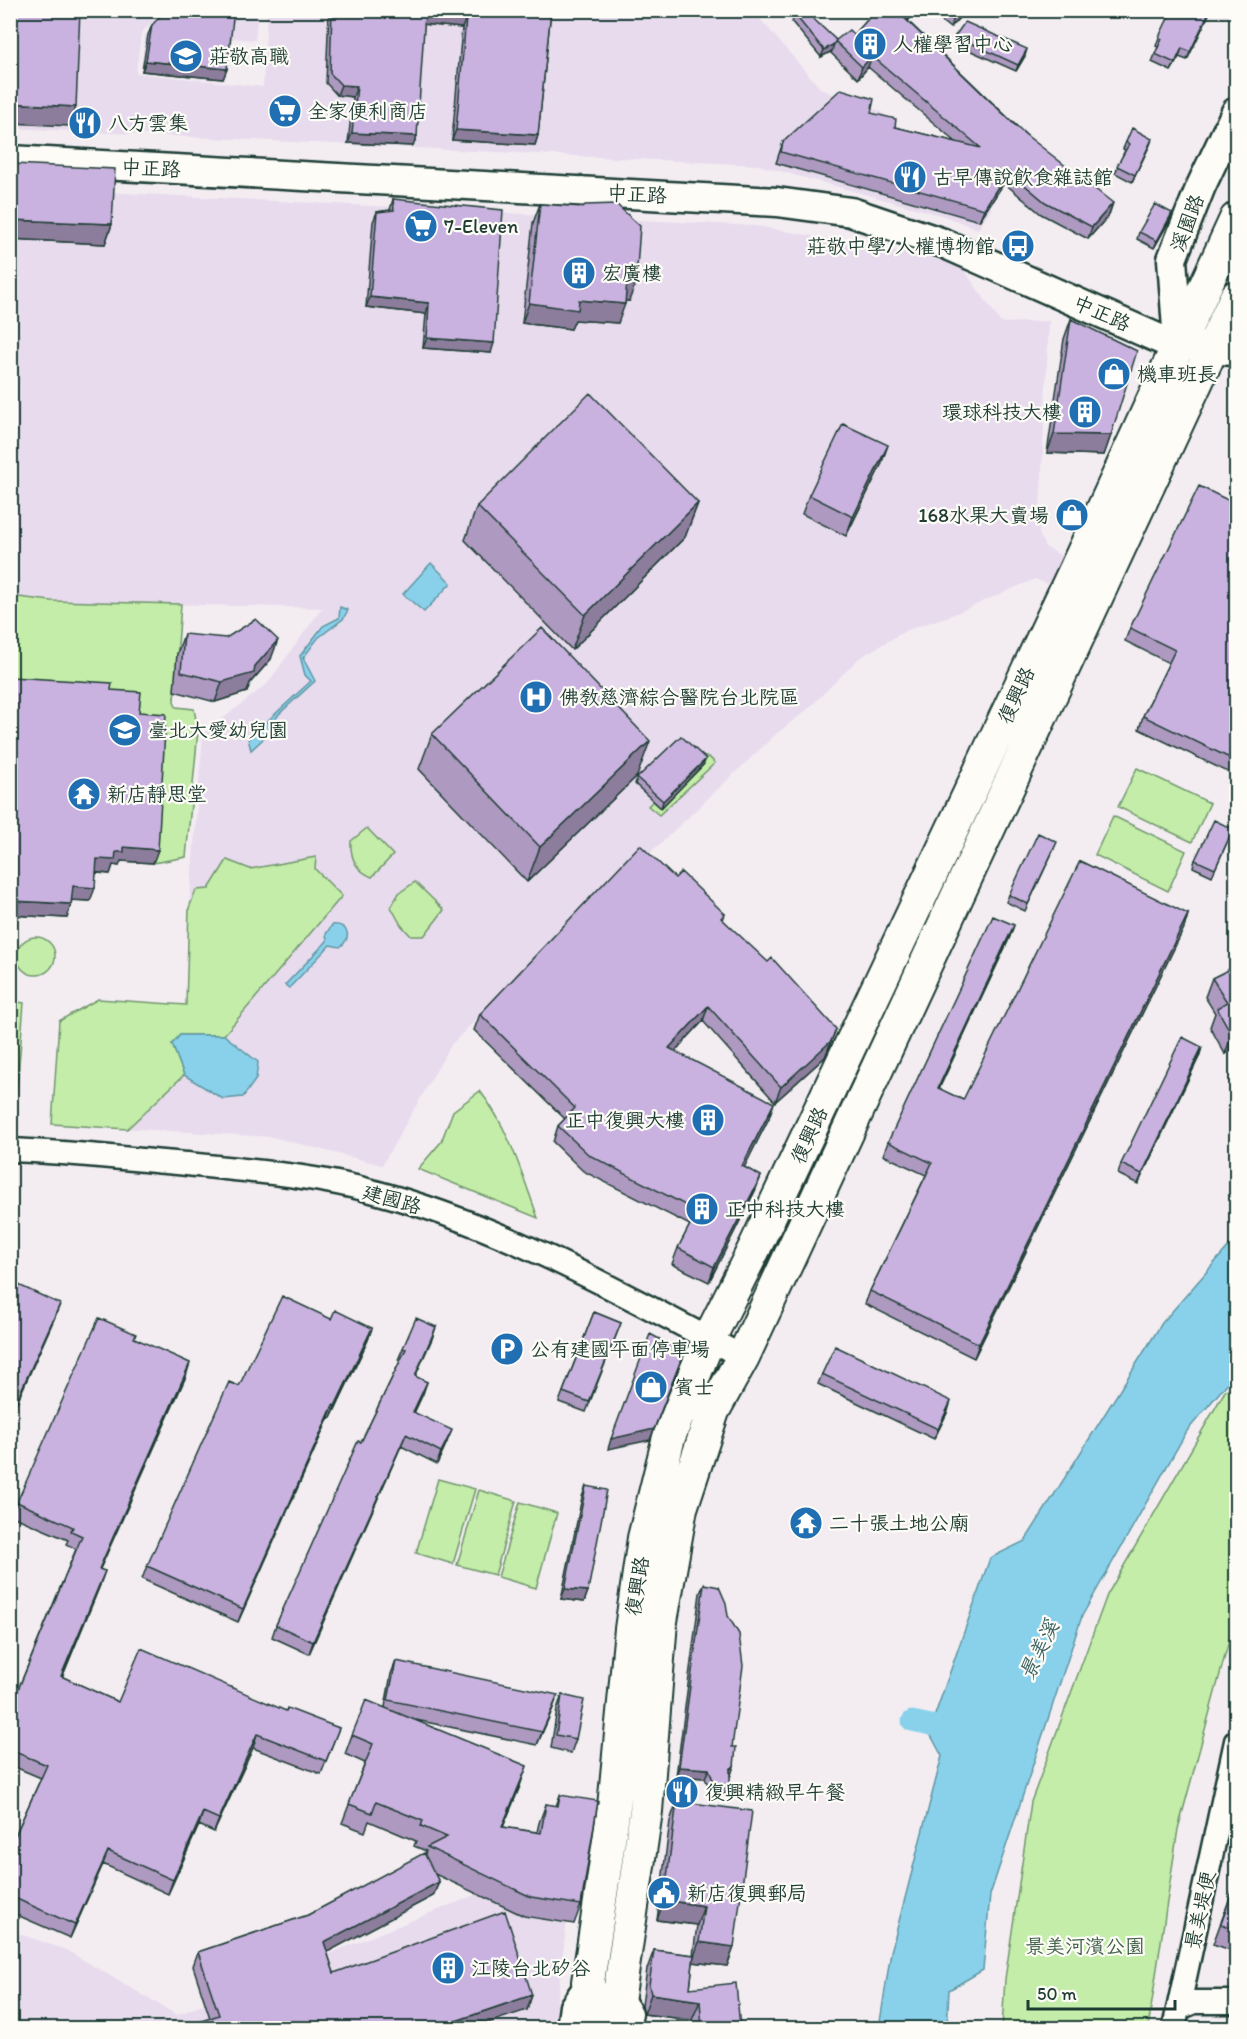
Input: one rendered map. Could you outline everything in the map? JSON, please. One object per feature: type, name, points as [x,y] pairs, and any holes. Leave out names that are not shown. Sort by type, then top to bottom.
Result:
[{"type":"main road","name":"復興路","points":[[589,2028],[592,2009],[588,1982],[614,1807],[631,1629],[644,1538],[669,1437],[709,1339],[1075,570],[1236,219]]},
{"type":"main road","name":"復興路","points":[[610,2028],[612,2010],[619,1995],[646,1811],[661,1621],[681,1508],[713,1411],[743,1357],[1225,350],[1235,299]]},
{"type":"street","name":"溪園路","points":[[1178,342],[1172,259],[1201,186],[1236,112]]},
{"type":"street","name":"中正路","points":[[10,160],[777,202],[851,212],[943,243],[1162,340],[1225,350]]},
{"type":"street","name":"建國路","points":[[10,1150],[53,1151],[274,1173],[375,1192],[462,1221],[552,1260],[743,1357]]},
{"type":"street","name":"景美堤便","points":[[1176,2019],[1236,1742]]},
{"type":"street","points":[[568,2028],[571,2006],[588,1982]]},
{"type":"street","points":[[619,1995],[630,2013],[628,2028]]},
{"type":"street","points":[[1176,2019],[1194,2002],[1236,2002]]},
{"type":"shaded area","points":[[10,11],[164,11],[141,33],[136,73],[263,87],[267,11],[753,11],[820,88],[842,99],[880,111],[992,208],[978,229],[944,216],[758,165],[11,128]]},
{"type":"shaded area","name":"莊敬高職","points":[[169,11],[258,11],[255,40],[231,38],[225,81],[141,72],[145,35]]},
{"type":"shaded area","points":[[10,187],[756,226],[959,262],[1001,323],[1049,321],[1039,533],[1045,547],[1066,558],[1053,586],[1035,579],[952,615],[907,630],[859,658],[808,709],[776,734],[662,842],[570,923],[451,1045],[382,1165],[272,1137],[52,1124],[59,1021],[98,999],[186,1005],[189,908],[203,734],[267,684],[322,608],[51,601],[11,596]]},
{"type":"shaded area","points":[[515,1879],[567,1920],[554,2028],[11,2028],[11,1931],[66,1950],[177,2015]]},
{"type":"green space","points":[[10,596],[51,601],[181,604],[174,701],[176,707],[194,709],[198,731],[186,857],[153,863],[161,727],[11,691]]},
{"type":"green space","points":[[694,757],[709,757],[715,763],[659,815],[648,806],[653,801],[661,808]]},
{"type":"green space","points":[[1137,768],[1210,803],[1192,842],[1118,807]]},
{"type":"green space","points":[[1113,816],[1186,851],[1168,891],[1095,855]]},
{"type":"green space","points":[[367,828],[393,855],[372,877],[355,863],[351,847],[351,841]]},
{"type":"green space","points":[[316,857],[315,869],[342,896],[224,1035],[180,1035],[172,1044],[184,1075],[127,1129],[52,1124],[59,1021],[98,999],[186,1005],[189,908],[196,890],[209,889],[227,860],[250,869]]},
{"type":"green space","points":[[415,882],[444,910],[424,936],[411,936],[401,925],[391,907],[399,893]]},
{"type":"green space","points":[[36,937],[49,943],[55,956],[49,969],[36,975],[23,969],[17,956],[23,943]]},
{"type":"green space","points":[[11,1001],[24,1003],[15,1114],[11,1115]]},
{"type":"green space","points":[[480,1091],[507,1136],[538,1218],[418,1169],[441,1142],[453,1111]]},
{"type":"green space","name":"景美河濱公園","points":[[1236,1382],[1236,1615],[1178,1829],[1148,2028],[1002,2028],[1005,1979],[1031,1802],[1107,1595],[1225,1391]]},
{"type":"green space","points":[[438,1479],[475,1489],[453,1564],[416,1553]]},
{"type":"green space","points":[[479,1490],[516,1501],[495,1575],[457,1565]]},
{"type":"green space","points":[[520,1502],[557,1513],[536,1588],[498,1577]]},
{"type":"water","points":[[431,563],[451,583],[424,612],[403,594]]},
{"type":"water","points":[[340,607],[348,610],[343,619],[318,638],[303,658],[315,681],[279,714],[262,740],[251,750],[248,739],[311,681],[305,675],[300,656],[323,626],[339,618]]},
{"type":"water","points":[[332,925],[342,926],[347,932],[344,943],[340,947],[330,945],[289,988],[285,985],[327,941],[326,934]]},
{"type":"water","points":[[180,1035],[224,1035],[258,1062],[256,1079],[243,1097],[223,1099],[184,1075],[172,1044]]},
{"type":"water","name":"景美溪","points":[[1236,1238],[1236,1373],[1187,1431],[1082,1616],[990,1895],[983,1970],[949,1990],[947,2028],[879,2028],[891,1952],[942,1756],[929,1732],[990,1558],[1025,1541],[1162,1323]]},
{"type":"building","points":[[10,10],[80,10],[76,107],[10,103]]},
{"type":"building","name":"莊敬高職","points":[[166,10],[234,10],[227,69],[146,61],[152,25]]},
{"type":"building","points":[[332,10],[551,10],[538,135],[456,130],[466,18],[425,13],[417,136],[352,133],[357,86],[341,85],[330,73]]},
{"type":"building","points":[[799,10],[804,10],[836,40],[834,44],[824,50],[795,15]]},
{"type":"building","points":[[876,10],[896,10],[1021,131],[1113,203],[1092,227],[1045,202],[1008,171],[984,209],[781,152],[783,142],[841,89],[874,99],[871,113],[896,119],[895,127],[981,148],[872,56],[862,67],[835,41],[849,30],[854,35]]},
{"type":"building","points":[[945,10],[960,10],[954,18]]},
{"type":"building","points":[[1172,10],[1210,10],[1190,52],[1182,48],[1175,63],[1155,54],[1162,39],[1159,37]]},
{"type":"building","points":[[965,22],[1027,49],[1018,65],[955,36]]},
{"type":"building","points":[[1132,128],[1152,139],[1135,175],[1117,166],[1129,144],[1126,142]]},
{"type":"building","points":[[13,164],[115,169],[112,224],[11,220]]},
{"type":"building","points":[[393,199],[503,210],[494,343],[427,338],[429,303],[370,297],[377,212],[394,210]]},
{"type":"building","name":"宏廣樓","points":[[540,204],[583,207],[585,205],[616,204],[640,226],[636,282],[627,281],[625,304],[579,300],[578,310],[529,303]]},
{"type":"building","points":[[1155,204],[1172,213],[1157,241],[1139,232]]},
{"type":"building","name":"環球科技大樓","points":[[1071,319],[1137,351],[1111,435],[1054,434]]},
{"type":"building","points":[[590,393],[698,503],[585,615],[477,506]]},
{"type":"building","points":[[843,424],[888,445],[853,517],[809,495]]},
{"type":"building","points":[[1199,486],[1236,504],[1236,761],[1143,716],[1175,650],[1130,628]]},
{"type":"building","points":[[256,619],[278,640],[255,666],[254,673],[222,682],[181,672],[184,634],[226,638]]},
{"type":"building","points":[[542,628],[650,741],[540,847],[432,734]]},
{"type":"building","name":"新店靜思堂","points":[[10,677],[112,683],[111,690],[141,692],[139,712],[166,714],[158,850],[124,847],[124,852],[116,852],[115,860],[97,859],[95,888],[73,886],[71,904],[13,901],[14,884],[10,884]]},
{"type":"building","points":[[681,736],[706,759],[663,801],[637,778]]},
{"type":"building","points":[[1214,820],[1233,829],[1215,869],[1195,860]]},
{"type":"building","points":[[1038,833],[1057,842],[1028,904],[1009,895]]},
{"type":"building","points":[[640,845],[675,878],[681,872],[725,914],[721,918],[768,962],[772,958],[836,1029],[831,1041],[781,1087],[708,1006],[669,1048],[774,1103],[742,1166],[761,1176],[714,1267],[678,1248],[697,1211],[589,1155],[558,1126],[575,1108],[480,1014]]},
{"type":"building","points":[[1080,861],[1188,914],[979,1344],[870,1291],[932,1163],[888,1142],[993,916],[1014,925],[938,1088],[963,1100]]},
{"type":"building","points":[[1236,966],[1236,1032],[1232,1035],[1217,1008],[1227,1002],[1212,978]]},
{"type":"building","points":[[1182,1037],[1202,1047],[1142,1174],[1121,1164]]},
{"type":"building","points":[[10,1281],[60,1304],[10,1415]]},
{"type":"building","points":[[282,1296],[331,1319],[335,1310],[372,1328],[335,1406],[333,1405],[243,1609],[147,1566],[229,1382],[239,1386]]},
{"type":"building","points":[[594,1312],[621,1323],[589,1402],[563,1392]]},
{"type":"building","points":[[99,1318],[136,1334],[134,1338],[190,1363],[99,1569],[105,1571],[61,1676],[118,1702],[141,1648],[286,1711],[287,1708],[339,1728],[326,1761],[257,1734],[219,1819],[203,1812],[173,1880],[108,1851],[75,1925],[10,1896],[10,1847],[47,1765],[10,1750],[10,1709],[82,1536],[71,1531],[73,1527],[17,1502]]},
{"type":"building","points":[[416,1318],[436,1327],[415,1376],[427,1382],[413,1412],[452,1430],[441,1452],[406,1434],[313,1642],[276,1625],[358,1441],[361,1442],[406,1349],[403,1348]]},
{"type":"building","name":"賓士","points":[[650,1334],[684,1352],[654,1429],[611,1439]]},
{"type":"building","points":[[835,1346],[951,1401],[938,1429],[822,1374]]},
{"type":"building","points":[[586,1486],[607,1490],[588,1591],[565,1589]]},
{"type":"building","points":[[704,1584],[719,1587],[726,1603],[728,1616],[739,1634],[743,1666],[732,1747],[736,1747],[734,1766],[730,1769],[730,1785],[714,1783],[709,1769],[679,1767]]},
{"type":"building","points":[[396,1661],[558,1695],[542,1732],[388,1700]]},
{"type":"building","points":[[562,1695],[584,1700],[576,1739],[556,1735]]},
{"type":"building","points":[[366,1700],[527,1766],[502,1827],[541,1833],[546,1804],[558,1806],[560,1795],[598,1801],[581,1905],[531,1897],[427,1847],[447,1837],[421,1826],[423,1821],[376,1802],[372,1813],[349,1804],[373,1744],[352,1735]]},
{"type":"building","points":[[677,1801],[752,1811],[734,1947],[699,1942],[704,1906],[664,1900]]},
{"type":"building","points":[[424,1853],[439,1882],[324,1942],[334,1973],[505,1911],[532,1995],[435,2028],[181,2028],[219,2015],[198,1952],[308,1915]]},
{"type":"building","points":[[1236,1881],[1236,1930],[1221,1924]]},
{"type":"building","points":[[654,1950],[694,1955],[690,1988],[736,1983],[740,2028],[702,2028],[700,2001],[651,1994],[649,1985]]},
{"type":"building","points":[[10,2022],[16,2025],[14,2028],[10,2028]]},
{"type":"waterway","points":[[912,1721],[959,1731]]},
{"type":"place","name":"人權學習中心","points":[[870,44]]},
{"type":"place","name":"莊敬高職","points":[[186,56]]},
{"type":"place","name":"全家便利商店","points":[[285,111]]},
{"type":"place","name":"八方雲集","points":[[85,123]]},
{"type":"place","name":"古早傳說飲食雜誌館","points":[[910,177]]},
{"type":"place","name":"7-Eleven","points":[[421,226]]},
{"type":"place","name":"莊敬中學/人權博物館","points":[[1018,246]]},
{"type":"place","name":"宏廣樓","points":[[579,273]]},
{"type":"place","name":"機車班長","points":[[1114,374]]},
{"type":"place","name":"環球科技大樓","points":[[1085,412]]},
{"type":"place","name":"168水果大賣場","points":[[1072,515]]},
{"type":"place","name":"佛教慈濟綜合醫院台北院區","points":[[536,697]]},
{"type":"place","name":"臺北大愛幼兒園","points":[[125,730]]},
{"type":"place","name":"新店靜思堂","points":[[84,794]]},
{"type":"place","name":"正中復興大樓","points":[[708,1120]]},
{"type":"place","name":"正中科技大樓","points":[[702,1209]]},
{"type":"place","name":"公有建國平面停車場","points":[[507,1349]]},
{"type":"place","name":"賓士","points":[[651,1387]]},
{"type":"place","name":"二十張土地公廟","points":[[806,1523]]},
{"type":"place","name":"復興精緻早午餐","points":[[682,1792]]},
{"type":"place","name":"新店復興郵局","points":[[664,1893]]},
{"type":"place","name":"江陵台北矽谷","points":[[448,1968]]}]
